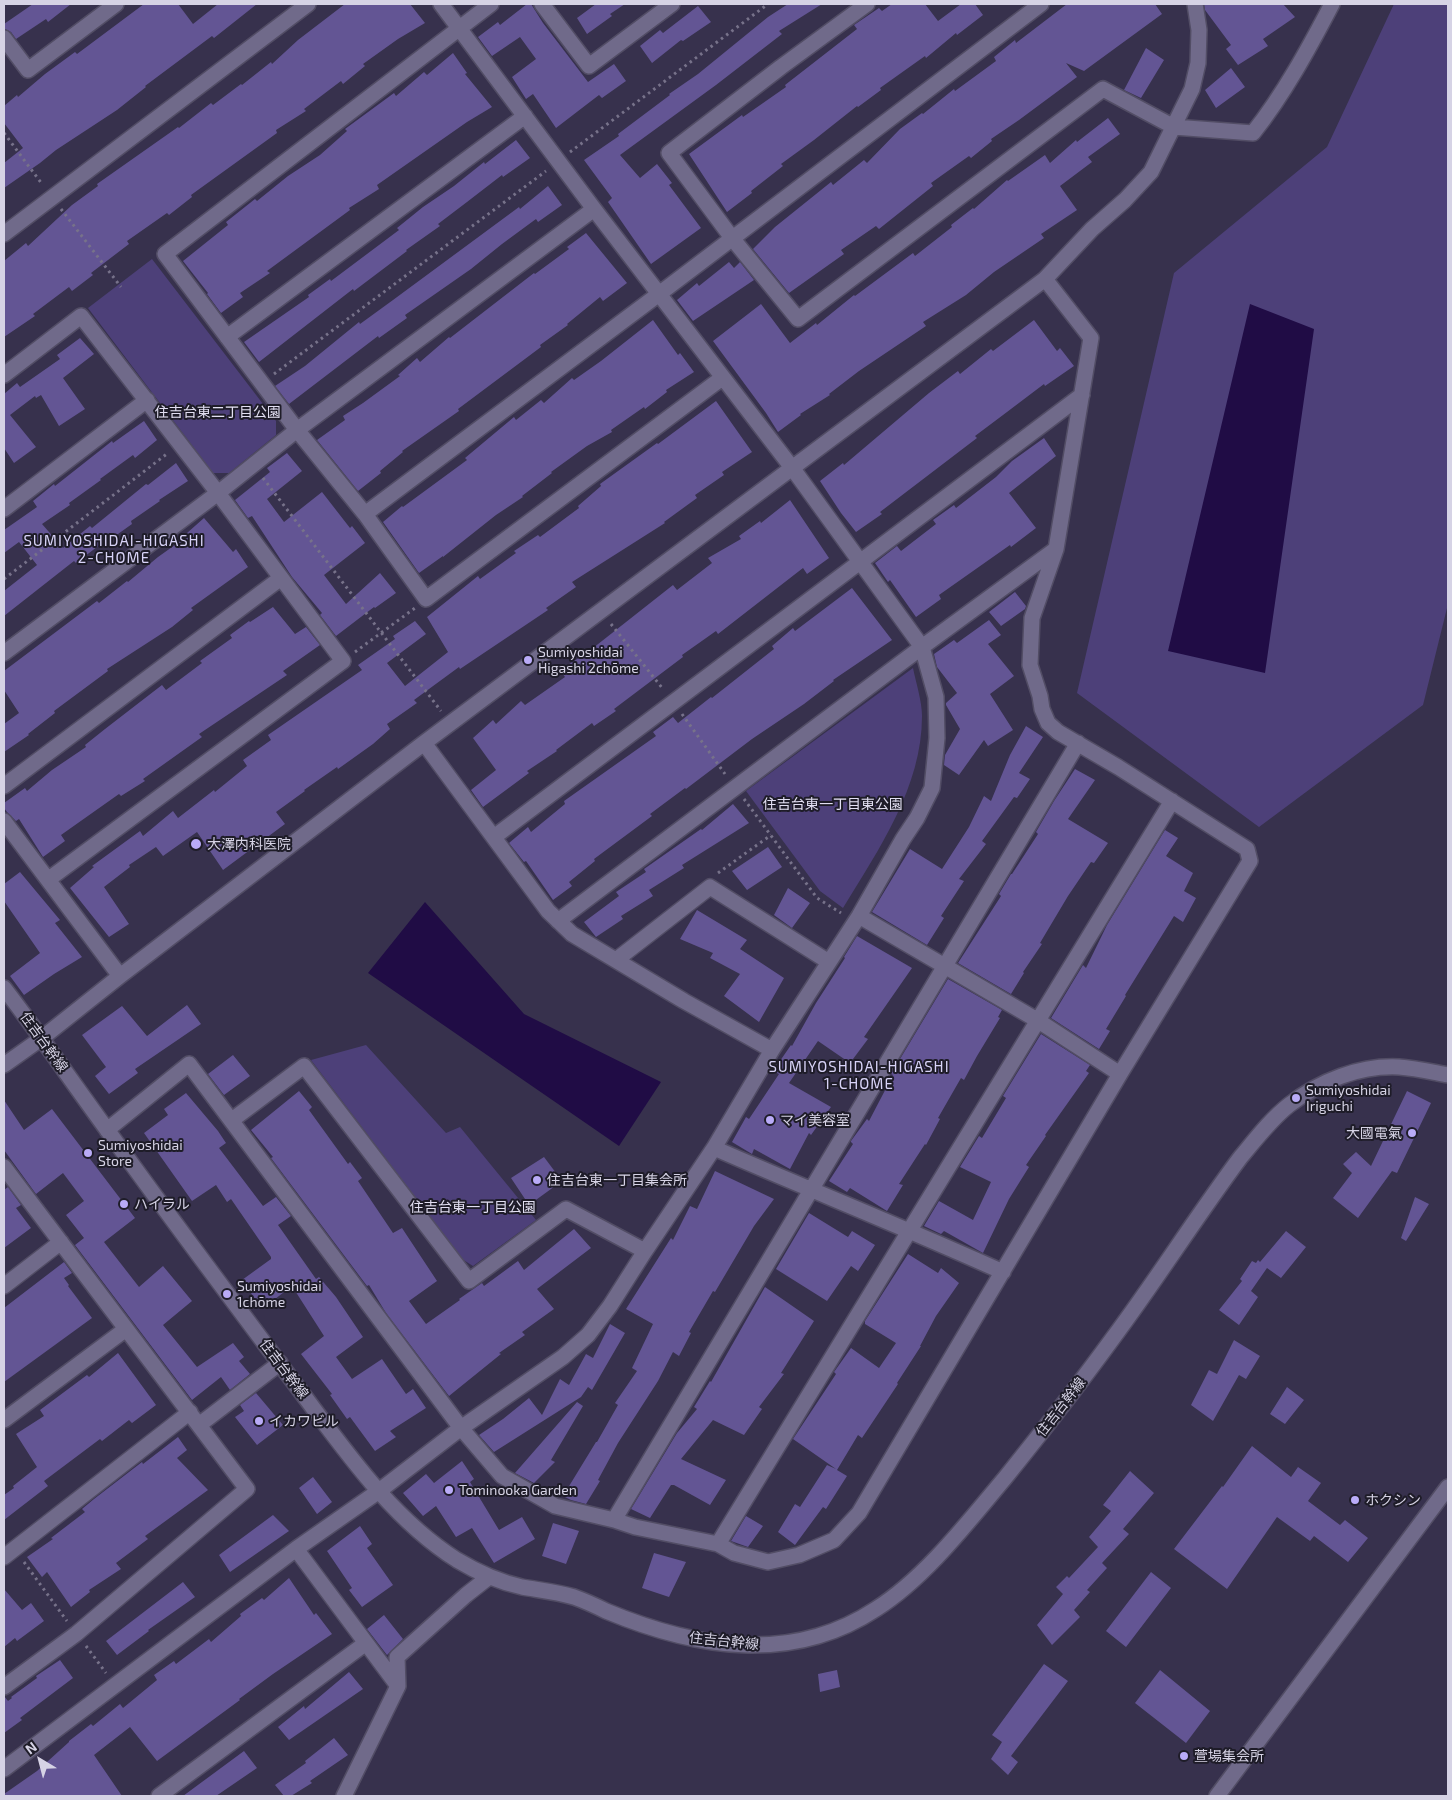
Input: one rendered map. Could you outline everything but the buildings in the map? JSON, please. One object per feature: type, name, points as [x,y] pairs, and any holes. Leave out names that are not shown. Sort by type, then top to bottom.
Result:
[{"type":"street","points":[[4,38],[28,70],[116,4]]},
{"type":"street","points":[[4,234],[308,4]]},
{"type":"street","points":[[4,1769],[296,1549],[379,1491],[461,1428],[563,1357],[588,1335],[610,1306],[714,1148],[772,1050],[857,919],[902,839],[917,818],[932,788],[937,738],[936,697],[922,647],[792,469],[441,4]]},
{"type":"street","points":[[491,4],[165,254],[297,430],[365,514],[426,599],[722,378]]},
{"type":"street","points":[[542,4],[589,66],[672,4]]},
{"type":"street","points":[[867,4],[781,67],[669,154],[732,238],[798,319],[1103,89],[1174,127],[1253,133],[1265,118],[1301,60],[1332,4]]},
{"type":"street","points":[[365,514],[1041,4]]},
{"type":"street","points":[[4,1066],[424,744],[1046,279],[1151,172],[1192,89],[1198,63],[1199,30],[1195,4]]},
{"type":"street","points":[[227,337],[525,116]]},
{"type":"street","points":[[4,653],[218,493],[297,430],[594,209]]},
{"type":"street","points":[[107,1130],[189,1064],[461,1428],[502,1476],[555,1506],[635,1527],[718,1544],[734,1553],[768,1562],[799,1555],[834,1540],[859,1513],[1120,1074],[1250,861],[1247,849],[1058,732],[1048,722],[1042,709],[1030,665],[1032,618],[1056,549],[1091,338],[1046,279]]},
{"type":"street","points":[[4,375],[81,316],[181,444],[343,662],[48,879]]},
{"type":"street","points":[[494,837],[1082,395]]},
{"type":"street","points":[[4,509],[147,400]]},
{"type":"street","points":[[558,921],[922,647],[1056,549]]},
{"type":"street","points":[[4,786],[281,578]]},
{"type":"street","points":[[614,1520],[1078,743]]},
{"type":"street","points":[[424,744],[548,911],[572,934],[772,1050]]},
{"type":"street","points":[[718,1544],[1172,801]]},
{"type":"street","points":[[4,821],[120,976]]},
{"type":"street","points":[[616,960],[710,886],[829,962]]},
{"type":"street","points":[[857,919],[945,966],[1037,1020],[1120,1074]]},
{"type":"street","name":"住吉台幹線","points":[[4,988],[280,1363],[379,1491],[408,1523],[456,1559],[489,1577],[516,1585],[573,1597],[621,1617],[686,1639],[762,1646],[792,1643],[824,1635],[851,1625],[880,1607],[937,1557],[1022,1456],[1115,1336],[1240,1158],[1263,1130],[1289,1105],[1323,1084],[1356,1072],[1377,1067],[1400,1067],[1448,1075]]},
{"type":"street","points":[[232,1120],[304,1066],[469,1281],[566,1209],[645,1251]]},
{"type":"street","points":[[714,1148],[812,1191],[911,1230],[1003,1272]]},
{"type":"street","points":[[4,1167],[247,1489],[76,1634],[4,1687]]},
{"type":"street","points":[[4,1286],[61,1242]]},
{"type":"street","points":[[4,1420],[126,1329]]},
{"type":"street","points":[[199,1425],[280,1363]]},
{"type":"street","points":[[9,1553],[190,1412]]},
{"type":"street","points":[[1217,1796],[1448,1487]]},
{"type":"street","points":[[296,1549],[398,1686]]},
{"type":"street","points":[[344,1796],[398,1686],[397,1658],[466,1595],[489,1577]]},
{"type":"street","points":[[159,1796],[178,1791],[366,1643]]},
{"type":"path","points":[[262,383],[768,4]]},
{"type":"path","points":[[4,579],[181,444]]},
{"type":"path","points":[[253,465],[451,724]]},
{"type":"path","points":[[343,662],[426,599]]},
{"type":"path","points":[[735,788],[817,898],[857,919]]},
{"type":"path","points":[[710,886],[718,873],[771,835]]},
{"type":"path","points":[[9,1553],[115,1684]]},
{"type":"green space","points":[[1394,4],[1448,4],[1448,604],[1423,705],[1259,827],[1077,693],[1174,273],[1327,147]]},
{"type":"green space","name":"住吉台東二丁目公園","points":[[152,259],[276,421],[276,435],[229,473],[213,473],[88,308]]},
{"type":"green space","name":"住吉台東一丁目東公園","points":[[913,668],[922,710],[920,742],[915,768],[896,816],[884,840],[843,908],[820,891],[746,791]]},
{"type":"green space","name":"住吉台東一丁目公園","points":[[366,1045],[446,1133],[460,1127],[536,1220],[473,1266],[462,1259],[311,1060]]},
{"type":"shaded area","points":[[1250,304],[1314,329],[1265,673],[1168,651]]},
{"type":"shaded area","points":[[425,902],[524,1014],[661,1082],[619,1146],[368,973]]},
{"type":"place","name":"Sumiyoshidai Higashi 2chōme","points":[[528,660]]},
{"type":"place","name":"大澤内科医院","points":[[196,844]]},
{"type":"place","name":"Sumiyoshidai Iriguchi","points":[[1296,1098]]},
{"type":"place","name":"マイ美容室","points":[[770,1120]]},
{"type":"place","name":"大國電氣","points":[[1412,1133]]},
{"type":"place","name":"Sumiyoshidai Store","points":[[88,1153]]},
{"type":"place","name":"住吉台東一丁目集会所","points":[[537,1180]]},
{"type":"place","name":"ハイラル","points":[[124,1204]]},
{"type":"place","name":"Sumiyoshidai 1chōme","points":[[227,1294]]},
{"type":"place","name":"イカワビル","points":[[259,1421]]},
{"type":"place","name":"Tominooka Garden","points":[[449,1490]]},
{"type":"place","name":"ホクシン","points":[[1355,1500]]},
{"type":"place","name":"萱場集会所","points":[[1184,1756]]},
{"type":"district","name":"SUMIYOSHIDAI-HIGASHI 2-CHOME","points":[[114,550]]},
{"type":"district","name":"SUMIYOSHIDAI-HIGASHI 1-CHOME","points":[[859,1076]]}]
